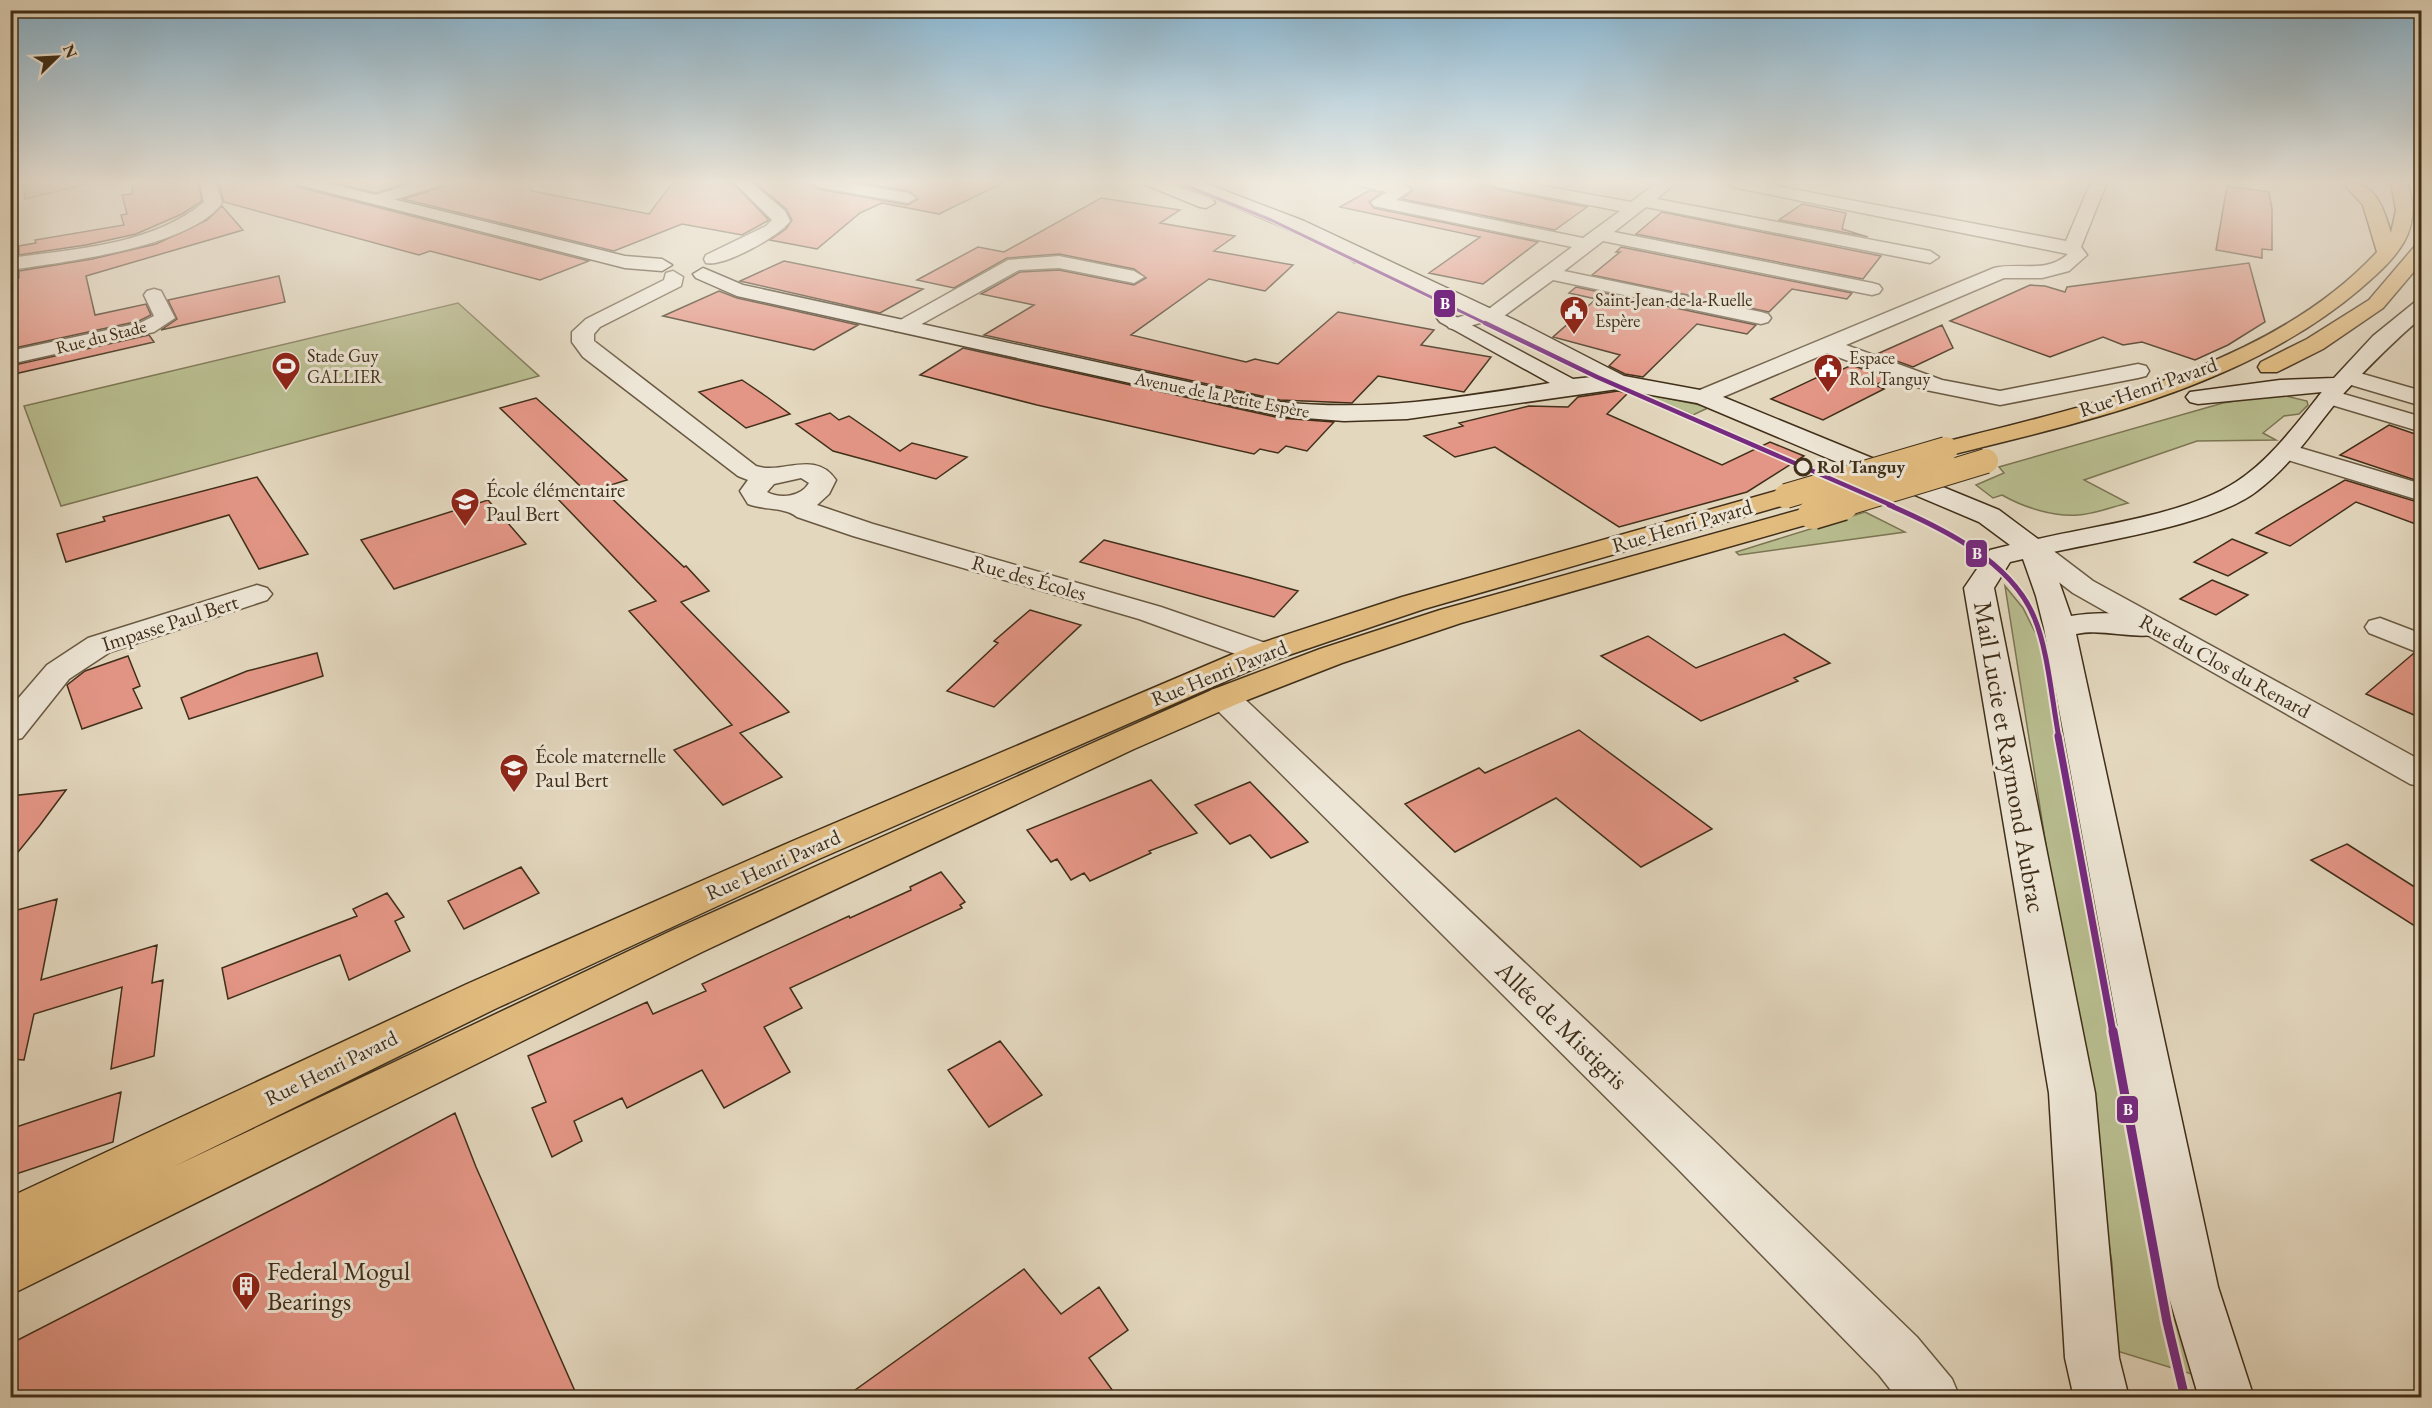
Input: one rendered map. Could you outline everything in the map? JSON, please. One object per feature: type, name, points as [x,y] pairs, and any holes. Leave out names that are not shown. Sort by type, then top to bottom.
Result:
[{"type":"main road","points":[[2386,248],[2387,253]]},
{"type":"main road","name":"Rue Henri Pavard","points":[[10,1271],[507,1025],[842,869],[1223,697],[1333,655],[1799,505],[1946,449],[2187,378],[2285,335],[2344,296],[2390,248]]},
{"type":"main road","name":"Rue Henri Pavard","points":[[10,1222],[482,996],[764,868],[1263,653],[1413,603],[1799,505],[1986,461],[2198,397],[2315,344],[2376,304],[2421,250]]},
{"type":"street","points":[[10,264],[98,248]]},
{"type":"street","points":[[568,248],[625,262],[671,267],[704,264],[737,248]]},
{"type":"street","points":[[1307,248],[1408,296],[1571,385]]},
{"type":"street","points":[[1345,248],[1618,382]]},
{"type":"street","points":[[1456,324],[1508,306],[1584,248]]},
{"type":"street","points":[[1639,248],[1872,289]]},
{"type":"street","points":[[1882,248],[1930,256]]},
{"type":"street","points":[[1703,397],[2001,272],[2024,273],[2061,268],[2078,255],[2072,248]]},
{"type":"street","points":[[902,327],[1015,264],[1059,262],[1134,278]]},
{"type":"street","name":"Avenue de la Petite Espère","points":[[704,264],[737,290],[1280,409],[1362,415],[1433,409],[1571,385],[1618,382]]},
{"type":"street","points":[[671,267],[674,282],[593,323],[583,332],[583,342],[591,352],[747,471],[766,477]]},
{"type":"street","points":[[1550,273],[1761,318]]},
{"type":"street","name":"Rue du Stade","points":[[10,358],[147,328],[165,318],[154,295]]},
{"type":"street","points":[[2227,1398],[2192,1287],[2059,628],[2051,596],[2033,549],[2105,534],[2212,505],[2246,487],[2287,452],[2381,340],[2421,306]]},
{"type":"street","points":[[1826,345],[1956,391],[1981,397],[2000,398],[2138,371]]},
{"type":"street","name":"Rue du Clos du Renard","points":[[1618,382],[1703,397],[1989,516],[2083,587],[2421,776]]},
{"type":"street","points":[[2198,397],[2270,388],[2304,395],[2336,391],[2421,399]]},
{"type":"street","points":[[2336,391],[2421,425]]},
{"type":"street","points":[[2287,452],[2421,493]]},
{"type":"street","name":"Rue des Écoles","points":[[799,471],[812,472],[823,480],[821,489],[816,494],[795,502],[766,502],[757,498],[753,491],[766,477],[799,471]]},
{"type":"street","name":"Rue des Écoles","points":[[795,502],[807,511],[863,530],[1150,613],[1263,653]]},
{"type":"street","name":"Mail Lucie et Raymond Aubrac","points":[[2033,549],[2000,556],[1979,588],[2072,1093],[2092,1358],[2102,1398]]},
{"type":"street","name":"Impasse Paul Bert","points":[[10,730],[57,672],[99,645],[257,594]]},
{"type":"street","points":[[2059,628],[2089,622],[2153,627]]},
{"type":"street","points":[[2380,627],[2421,645]]},
{"type":"street","name":"Allée de Mistigris","points":[[1223,697],[1694,1153],[1898,1356]]},
{"type":"street","points":[[1898,1356],[1933,1398]]},
{"type":"street","points":[[1898,1356],[1952,1398]]},
{"type":"green space","name":"Stade Guy GALLIER","points":[[458,303],[539,376],[61,506],[24,406]]},
{"type":"green space","points":[[1636,392],[1710,407],[1693,415]]},
{"type":"green space","points":[[2278,394],[2307,401],[2308,405],[2299,414],[2284,416],[2263,433],[2276,440],[2197,441],[2084,480],[2128,503],[2084,514],[2049,513],[2002,495],[1993,498],[1976,485],[2004,473],[1999,467],[2223,403]]},
{"type":"green space","points":[[1865,512],[1905,532],[1739,555],[1736,552]]},
{"type":"green space","points":[[2005,586],[2023,608],[2035,632],[2046,636],[2198,1376],[2117,1351],[2112,1263]]},
{"type":"building","points":[[19,248],[68,248],[19,255]]},
{"type":"building","points":[[140,248],[183,248],[86,276],[95,315],[146,304],[151,315],[139,321],[10,349],[10,281],[19,278],[19,271],[92,259]]},
{"type":"building","points":[[392,248],[537,248],[589,261],[540,280],[430,251],[419,255]]},
{"type":"building","points":[[601,248],[622,248],[614,251]]},
{"type":"building","points":[[977,248],[1004,252],[1012,248],[1219,248],[1214,251],[1293,265],[1265,291],[1209,279],[1131,335],[1246,362],[1255,359],[1278,364],[1338,312],[1434,330],[1421,345],[1491,357],[1464,392],[1378,376],[1352,403],[1280,400],[984,335],[1034,305],[981,294],[1020,272],[1059,270],[1134,285],[1146,278],[1134,269],[1059,254],[1007,258],[954,288],[917,280]]},
{"type":"building","points":[[1465,248],[1531,248],[1483,284],[1429,273]]},
{"type":"building","points":[[1620,248],[1625,248],[1852,293],[1847,299],[1792,289],[1769,312],[1592,275],[1620,252],[1616,252]]},
{"type":"building","points":[[1705,248],[1840,248],[1881,256],[1863,279]]},
{"type":"building","points":[[2216,248],[2272,248],[2272,250],[2262,249],[2262,258],[2216,250]]},
{"type":"building","points":[[784,261],[923,289],[880,313],[740,281]]},
{"type":"building","points":[[2249,263],[2265,322],[2228,345],[2195,360],[2142,342],[2123,345],[2103,337],[2050,357],[1950,321],[2030,285],[2045,286],[2065,292],[2067,287]]},
{"type":"building","points":[[279,276],[285,302],[161,330],[177,319],[168,300]]},
{"type":"building","points":[[1576,287],[1756,325],[1747,334],[1697,324],[1643,377],[1625,374],[1609,366],[1620,355],[1553,337],[1596,299],[1569,293]]},
{"type":"building","points":[[719,291],[737,298],[858,325],[814,350],[663,316]]},
{"type":"building","points":[[1942,325],[1953,348],[1913,367],[1877,354]]},
{"type":"building","points":[[149,335],[154,342],[10,375],[10,366]]},
{"type":"building","points":[[963,348],[1280,418],[1334,422],[1307,451],[1286,446],[1278,453],[1260,449],[1254,454],[1037,405],[920,375]]},
{"type":"building","name":"Espace Rol Tanguy","points":[[1852,365],[1889,379],[1875,385],[1884,389],[1823,420],[1771,399],[1837,368],[1841,370]]},
{"type":"building","points":[[742,380],[790,414],[746,428],[699,392]]},
{"type":"building","points":[[1618,391],[1628,393],[1607,414],[1722,465],[1770,442],[1804,456],[1747,492],[1619,527],[1495,447],[1455,457],[1424,436],[1463,426],[1459,423],[1529,406],[1568,407],[1578,397]]},
{"type":"building","points":[[536,398],[627,480],[601,488],[684,567],[686,566],[709,591],[681,602],[789,712],[740,733],[782,777],[723,805],[674,750],[732,725],[629,611],[656,601],[555,496],[581,487],[500,408]]},
{"type":"building","points":[[830,413],[839,420],[849,416],[900,451],[912,443],[967,457],[936,479],[833,451],[796,424]]},
{"type":"building","points":[[2389,425],[2421,436],[2421,482],[2340,455]]},
{"type":"building","points":[[257,477],[308,554],[259,569],[229,515],[66,562],[57,534],[105,521],[103,517]]},
{"type":"building","points":[[2345,480],[2421,503],[2421,526],[2356,502],[2290,546],[2256,533]]},
{"type":"building","points":[[488,500],[526,544],[394,589],[361,540]]},
{"type":"building","points":[[2232,539],[2267,553],[2228,576],[2194,562]]},
{"type":"building","points":[[1104,540],[1298,591],[1274,617],[1080,562]]},
{"type":"building","points":[[2212,580],[2248,595],[2216,615],[2180,599]]},
{"type":"building","points":[[1030,610],[1081,625],[994,707],[947,691],[998,643],[994,641]]},
{"type":"building","points":[[1784,634],[1830,663],[1794,678],[1798,681],[1701,721],[1601,656],[1648,636],[1696,668]]},
{"type":"building","points":[[317,653],[323,676],[189,719],[181,698],[247,671]]},
{"type":"building","points":[[2414,653],[2421,656],[2421,718],[2366,694]]},
{"type":"building","points":[[128,656],[140,686],[133,689],[142,708],[82,729],[67,685],[85,671]]},
{"type":"building","points":[[1579,730],[1712,829],[1641,867],[1556,798],[1455,852],[1405,804],[1479,768],[1485,773]]},
{"type":"building","points":[[1151,780],[1197,833],[1149,851],[1151,853],[1090,881],[1084,873],[1071,880],[1057,859],[1051,862],[1027,830]]},
{"type":"building","points":[[1250,782],[1308,842],[1271,858],[1250,835],[1230,844],[1195,805]]},
{"type":"building","points":[[66,790],[40,825],[10,862],[10,796]]},
{"type":"building","points":[[2347,844],[2421,891],[2421,930],[2311,860]]},
{"type":"building","points":[[521,867],[539,893],[464,929],[448,901]]},
{"type":"building","points":[[941,872],[965,902],[960,905],[962,908],[790,988],[802,1008],[764,1027],[790,1072],[724,1108],[702,1070],[627,1108],[622,1098],[574,1121],[582,1141],[552,1157],[532,1108],[546,1102],[528,1056],[647,1002],[653,1014],[706,991],[702,984],[911,890],[910,887]]},
{"type":"building","points":[[387,893],[404,917],[395,921],[410,951],[349,980],[340,955],[228,999],[222,968],[357,916],[353,909]]},
{"type":"building","points":[[57,899],[41,980],[157,945],[152,983],[163,980],[154,1056],[111,1069],[122,987],[34,1014],[24,1060],[10,1059],[10,912]]},
{"type":"building","points":[[1000,1041],[1042,1095],[989,1127],[948,1070]]},
{"type":"building","points":[[121,1092],[113,1142],[10,1176],[10,1129]]},
{"type":"building","name":"Federal Mogul Bearings","points":[[455,1113],[476,1167],[578,1398],[10,1398],[10,1344]]},
{"type":"building","points":[[1024,1269],[1061,1314],[1099,1287],[1128,1330],[1089,1358],[1118,1398],[844,1398]]},
{"type":"tram line","points":[[1330,248],[1355,263]]},
{"type":"transit line","name":"B","points":[[1329,248],[1597,377],[1931,523],[1990,563],[2017,588],[2027,602],[2037,625],[2167,1322],[2185,1398]]},
{"type":"place","name":"Saint-Jean-de-la-Ruelle Espère","points":[[1574,336]]},
{"type":"place","name":"Stade Guy GALLIER","points":[[286,392]]},
{"type":"place","name":"Espace Rol Tanguy","points":[[1828,394]]},
{"type":"place","name":"Rol Tanguy","points":[[1803,467]]},
{"type":"place","name":"École élémentaire Paul Bert","points":[[465,528]]},
{"type":"place","name":"École maternelle Paul Bert","points":[[514,794]]},
{"type":"place","name":"Federal Mogul Bearings","points":[[246,1312]]}]
